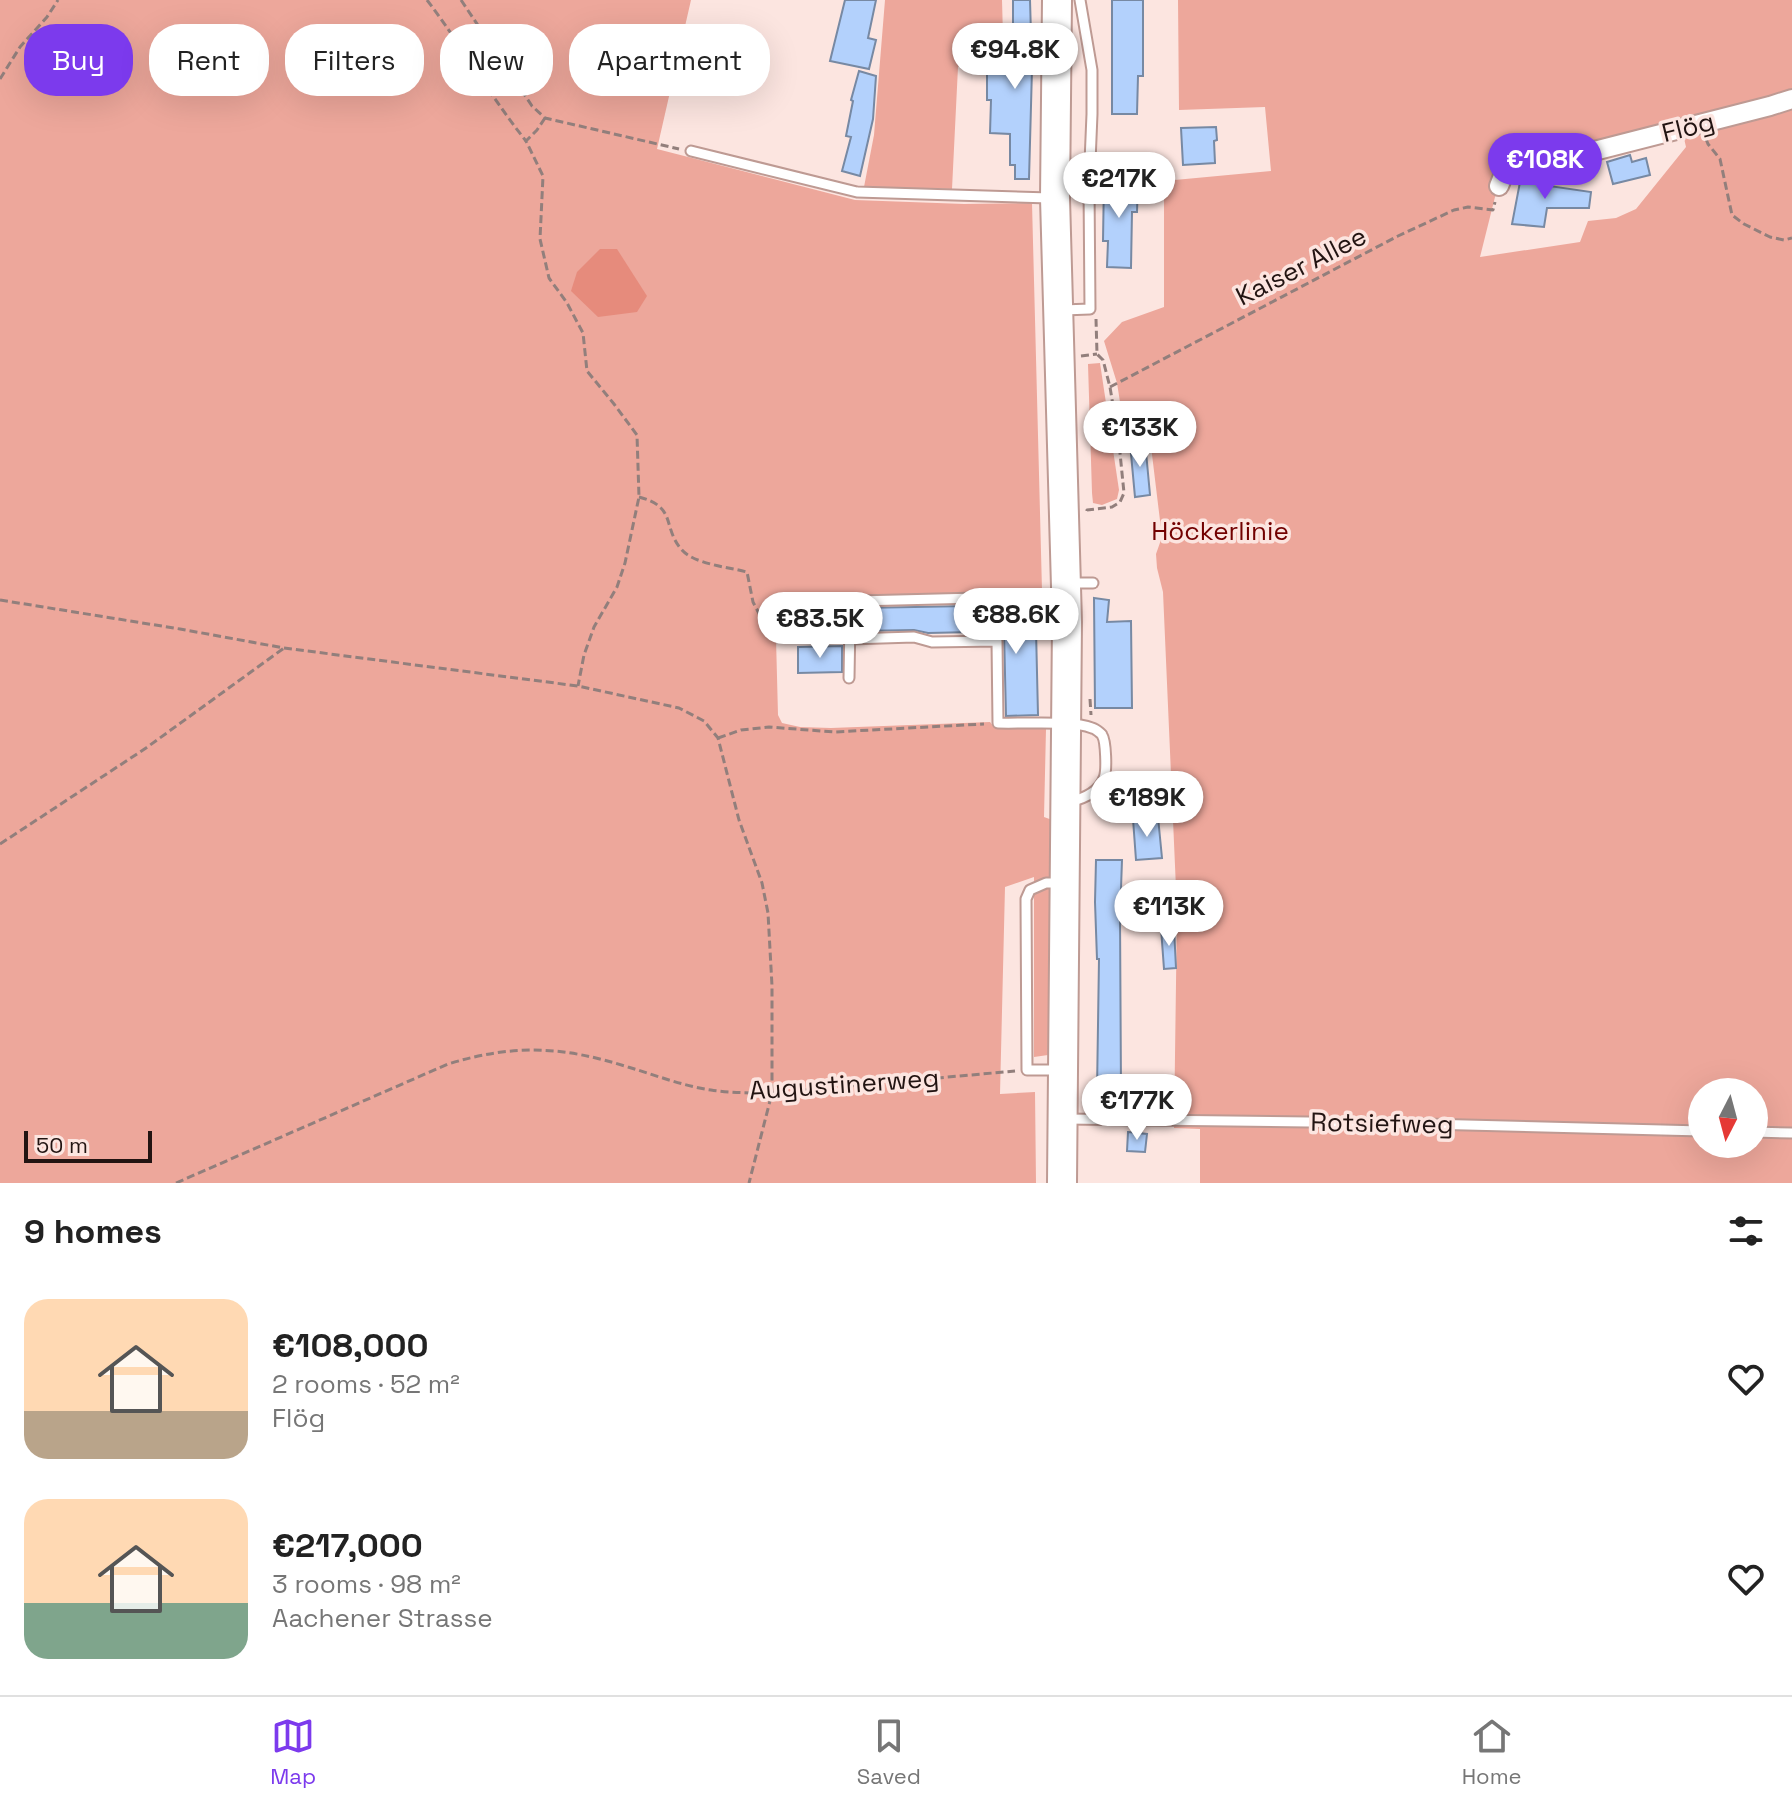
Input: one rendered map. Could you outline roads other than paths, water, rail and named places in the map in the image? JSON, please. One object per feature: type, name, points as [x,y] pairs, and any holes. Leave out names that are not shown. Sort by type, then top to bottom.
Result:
[{"type":"main road","points":[[1057,0],[1055,185],[1058,310],[1075,587],[1067,724],[1062,1183]]},
{"type":"street","name":"Flög","points":[[1499,186],[1503,176],[1512,172],[1792,99]]},
{"type":"lane","points":[[1058,310],[1090,309],[1092,70],[1080,0]]},
{"type":"lane","points":[[691,151],[857,192],[1055,185],[1089,172]]},
{"type":"lane","points":[[849,678],[853,604],[857,601],[975,599],[1075,587]]},
{"type":"lane","points":[[975,599],[976,625]]},
{"type":"lane","points":[[850,639],[914,637],[932,642],[997,641],[998,723],[1067,724],[1091,727],[1101,733],[1105,743],[1104,778],[1098,788],[1082,799],[1066,803]]},
{"type":"lane","points":[[1063,1070],[1027,1070],[1026,899],[1030,890],[1046,883],[1065,883]]},
{"type":"lane","name":"Rotsiefweg","points":[[1062,1119],[1688,1131]]},
{"type":"lane","points":[[1768,1132],[1792,1133]]},
{"type":"park label","name":"Höckerlinie","points":[[1220,531]]}]
